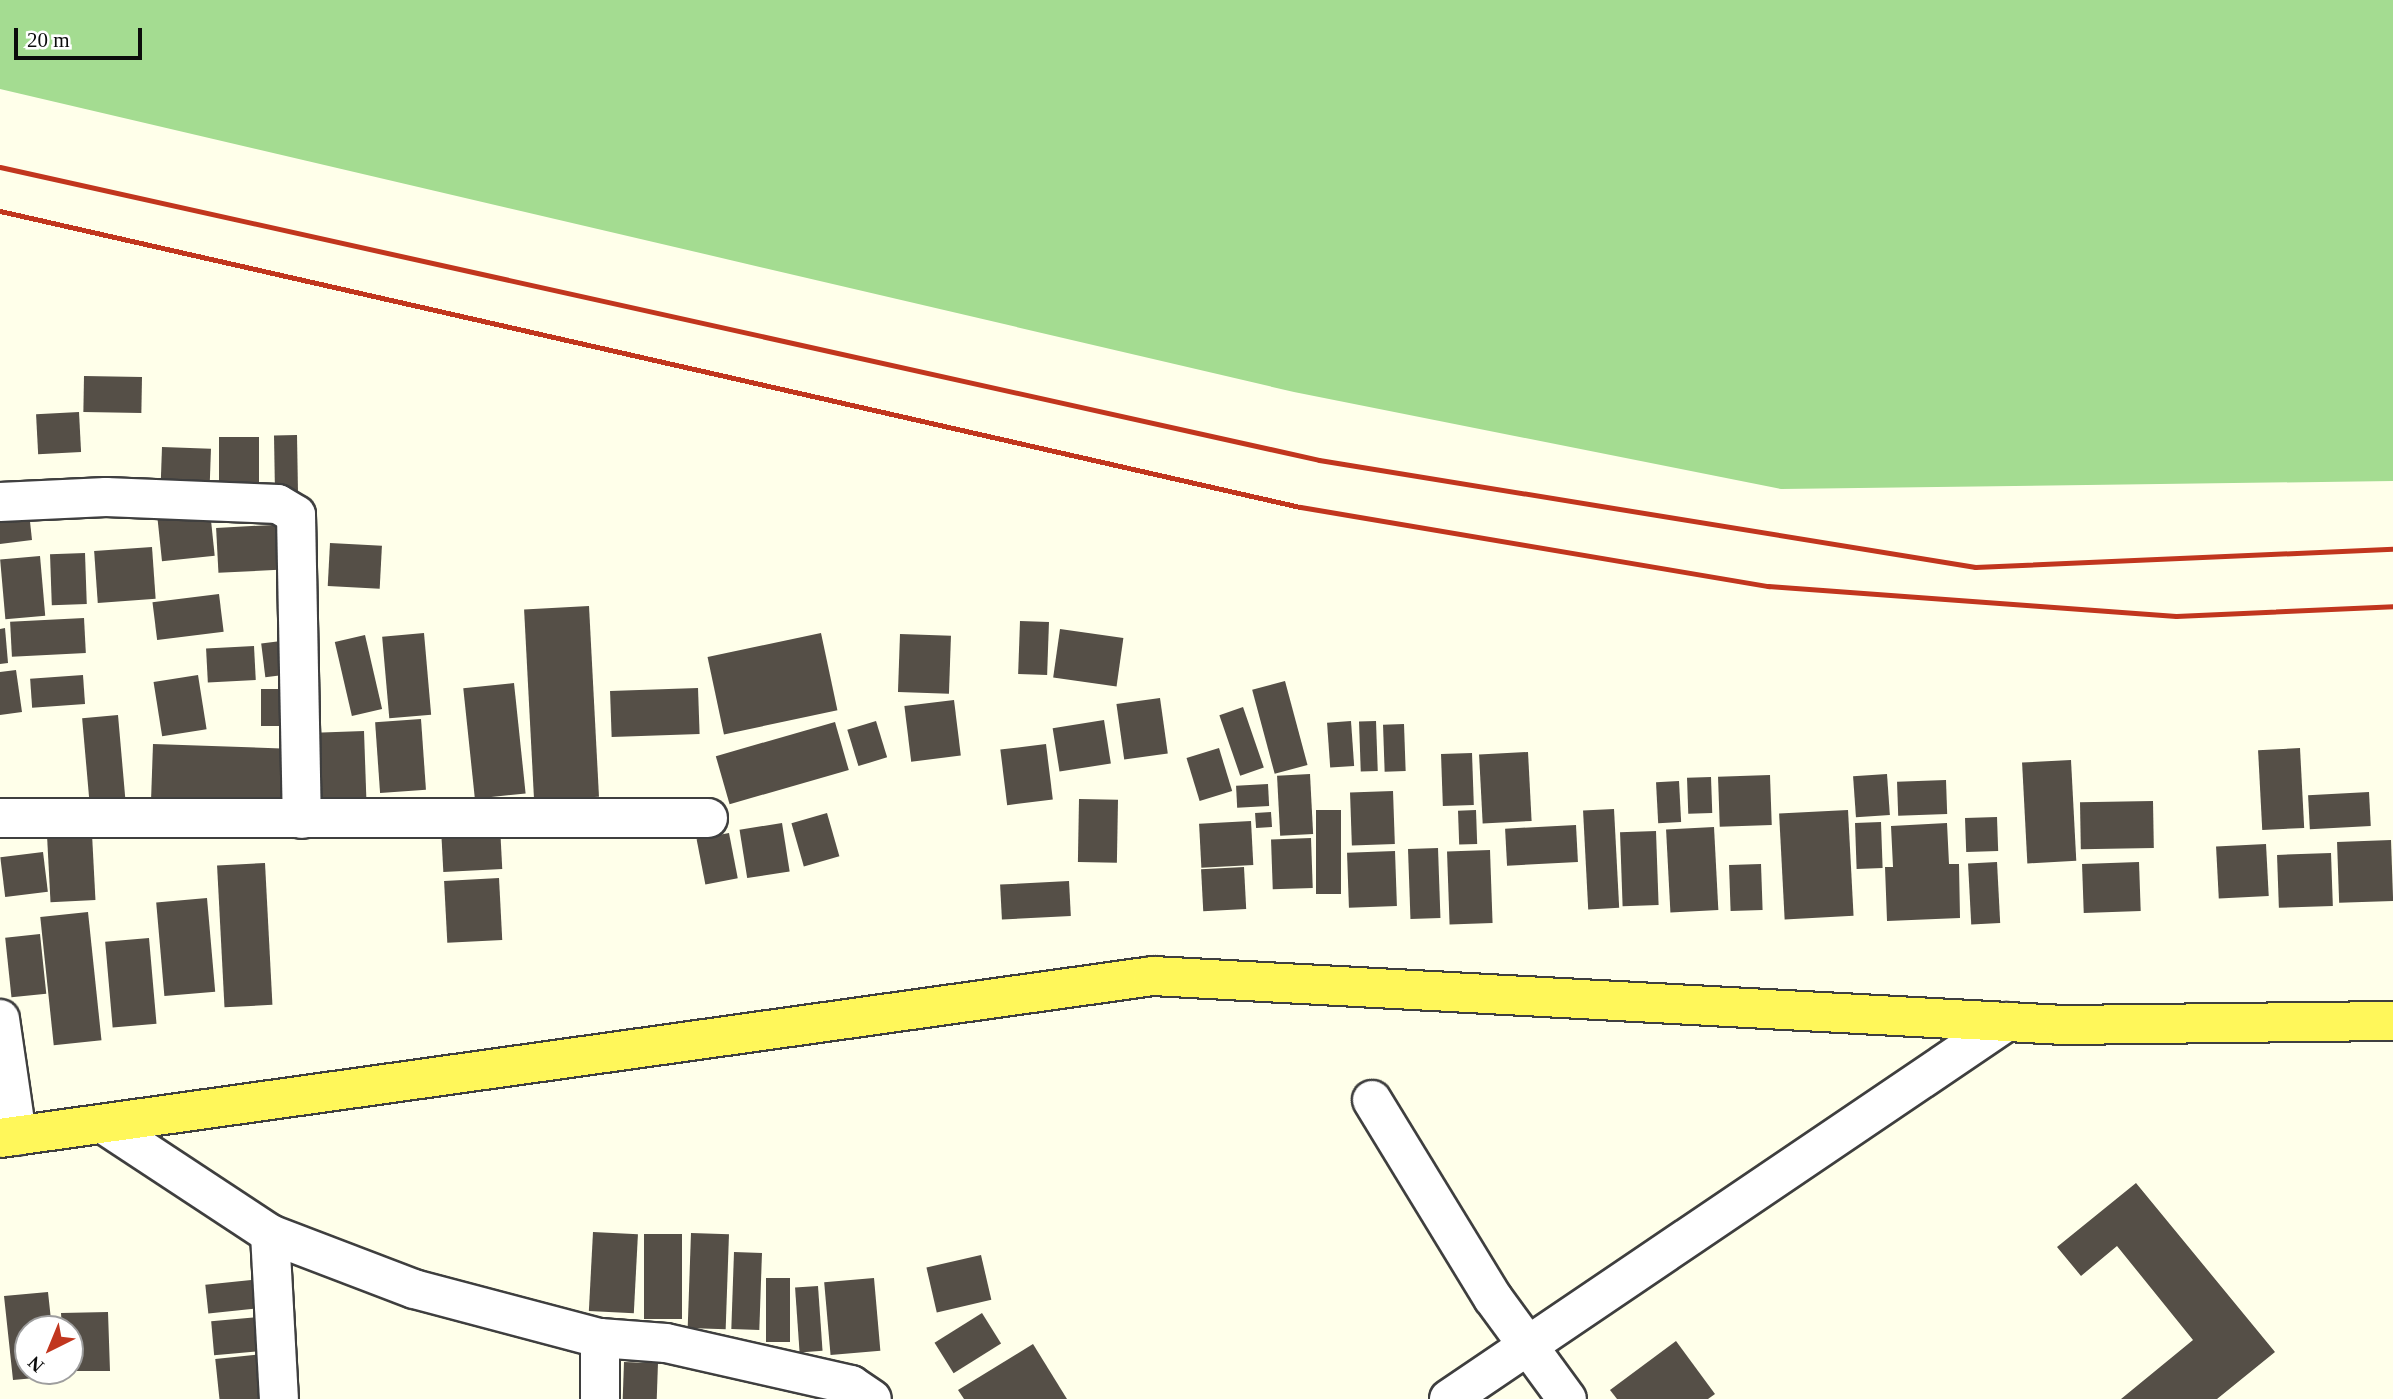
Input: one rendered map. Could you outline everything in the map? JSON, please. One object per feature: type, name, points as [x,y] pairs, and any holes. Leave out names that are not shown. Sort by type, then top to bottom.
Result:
[{"type":"main road","points":[[9,1137],[108,1127],[1153,976],[2006,1022],[2393,1021]]},
{"type":"street","points":[[0,502],[106,497],[278,504],[296,514],[302,819]]},
{"type":"street","points":[[0,818],[708,818]]},
{"type":"street","points":[[0,1019],[9,1137]]},
{"type":"street","points":[[1449,1399],[2006,1022]]},
{"type":"street","points":[[1372,1100],[1527,1344],[1567,1399]]},
{"type":"street","points":[[108,1127],[270,1234],[414,1289],[600,1338],[679,1346],[851,1385],[872,1399]]},
{"type":"street","points":[[270,1234],[279,1399]]},
{"type":"street","points":[[600,1338],[600,1399]]},
{"type":"green space","points":[[0,0],[2393,0],[2393,481],[1781,489],[1294,392],[0,89]]},
{"type":"building","points":[[84,376],[142,377],[141,413],[83,412]]},
{"type":"building","points":[[79,412],[81,452],[38,454],[36,414]]},
{"type":"building","points":[[274,435],[297,435],[298,501],[275,501]]},
{"type":"building","points":[[219,437],[259,437],[259,494],[219,494]]},
{"type":"building","points":[[162,447],[211,449],[209,493],[160,491]]},
{"type":"building","points":[[28,503],[32,540],[0,544],[0,507]]},
{"type":"building","points":[[210,511],[215,556],[162,561],[157,517]]},
{"type":"building","points":[[291,524],[293,569],[218,573],[216,528]]},
{"type":"building","points":[[330,543],[382,546],[380,589],[328,586]]},
{"type":"building","points":[[152,547],[156,599],[98,603],[94,551]]},
{"type":"building","points":[[85,553],[87,604],[52,605],[50,554]]},
{"type":"building","points":[[40,556],[45,616],[5,619],[0,559]]},
{"type":"building","points":[[219,594],[224,632],[157,640],[152,602]]},
{"type":"building","points":[[589,606],[599,797],[534,800],[524,609]]},
{"type":"building","points":[[84,618],[86,653],[12,657],[10,622]]},
{"type":"building","points":[[1020,621],[1049,622],[1047,675],[1018,674]]},
{"type":"building","points":[[5,628],[8,663],[0,664],[0,629]]},
{"type":"building","points":[[1060,629],[1123,638],[1117,686],[1053,678]]},
{"type":"building","points":[[424,633],[431,715],[389,718],[382,637]]},
{"type":"building","points":[[821,633],[837,710],[724,734],[708,657]]},
{"type":"building","points":[[900,634],[951,636],[949,694],[898,692]]},
{"type":"building","points":[[365,635],[382,709],[352,716],[335,642]]},
{"type":"building","points":[[289,640],[293,674],[265,677],[261,643]]},
{"type":"building","points":[[254,646],[256,680],[208,682],[206,649]]},
{"type":"building","points":[[16,670],[22,712],[0,715],[0,672]]},
{"type":"building","points":[[83,675],[85,704],[32,708],[30,679]]},
{"type":"building","points":[[198,675],[207,729],[162,736],[154,682]]},
{"type":"building","points":[[1285,681],[1308,765],[1275,774],[1252,690]]},
{"type":"building","points":[[514,683],[526,793],[475,799],[463,688]]},
{"type":"building","points":[[698,688],[700,734],[612,737],[610,691]]},
{"type":"building","points":[[261,689],[293,689],[293,726],[261,726]]},
{"type":"building","points":[[1160,698],[1168,753],[1124,760],[1116,704]]},
{"type":"building","points":[[954,700],[961,756],[911,762],[904,706]]},
{"type":"building","points":[[1243,707],[1264,768],[1240,776],[1219,715]]},
{"type":"building","points":[[118,715],[125,800],[90,803],[82,718]]},
{"type":"building","points":[[421,719],[426,790],[380,793],[375,722]]},
{"type":"building","points":[[1104,720],[1111,763],[1060,772],[1053,728]]},
{"type":"building","points":[[876,721],[887,757],[858,766],[847,730]]},
{"type":"building","points":[[1351,721],[1354,766],[1330,768],[1327,723]]},
{"type":"building","points":[[1376,721],[1378,771],[1361,772],[1359,722]]},
{"type":"building","points":[[835,722],[849,770],[730,804],[716,756]]},
{"type":"building","points":[[1404,724],[1406,771],[1385,772],[1383,725]]},
{"type":"building","points":[[364,731],[367,803],[311,805],[308,733]]},
{"type":"building","points":[[153,744],[289,749],[287,808],[151,803]]},
{"type":"building","points":[[1046,744],[1053,800],[1007,805],[1000,750]]},
{"type":"building","points":[[1219,748],[1232,791],[1200,801],[1186,758]]},
{"type":"building","points":[[2300,748],[2304,828],[2262,830],[2258,750]]},
{"type":"building","points":[[1528,752],[1532,821],[1483,823],[1479,755]]},
{"type":"building","points":[[1472,753],[1474,805],[1443,806],[1441,754]]},
{"type":"building","points":[[2071,760],[2076,861],[2027,863],[2022,763]]},
{"type":"building","points":[[1310,774],[1313,834],[1280,836],[1277,776]]},
{"type":"building","points":[[1887,774],[1890,815],[1856,817],[1853,776]]},
{"type":"building","points":[[1770,775],[1772,825],[1720,827],[1718,777]]},
{"type":"building","points":[[1711,777],[1712,813],[1688,814],[1687,778]]},
{"type":"building","points":[[1946,780],[1947,814],[1898,816],[1897,782]]},
{"type":"building","points":[[1679,781],[1681,822],[1658,823],[1656,782]]},
{"type":"building","points":[[1268,784],[1269,806],[1237,808],[1236,786]]},
{"type":"building","points":[[1393,791],[1395,844],[1352,845],[1350,793]]},
{"type":"building","points":[[2369,792],[2371,826],[2310,829],[2308,795]]},
{"type":"building","points":[[1079,799],[1118,800],[1117,863],[1078,862]]},
{"type":"building","points":[[2153,801],[2154,848],[2081,849],[2080,802]]},
{"type":"building","points":[[1614,809],[1619,908],[1588,909],[1583,811]]},
{"type":"building","points":[[1316,810],[1341,810],[1341,894],[1316,894]]},
{"type":"building","points":[[1476,810],[1477,844],[1459,845],[1458,811]]},
{"type":"building","points":[[1848,810],[1854,916],[1785,919],[1779,814]]},
{"type":"building","points":[[1271,812],[1272,827],[1256,828],[1255,813]]},
{"type":"building","points":[[827,813],[839,856],[804,866],[791,823]]},
{"type":"building","points":[[1997,817],[1998,851],[1966,852],[1965,818]]},
{"type":"building","points":[[1251,821],[1253,865],[1201,868],[1199,824]]},
{"type":"building","points":[[1881,822],[1883,868],[1857,869],[1855,823]]},
{"type":"building","points":[[782,823],[790,871],[747,878],[740,830]]},
{"type":"building","points":[[1947,823],[1949,864],[1959,864],[1960,918],[1887,921],[1885,867],[1893,867],[1891,826]]},
{"type":"building","points":[[1576,825],[1578,862],[1507,866],[1505,829]]},
{"type":"building","points":[[500,826],[502,869],[443,872],[441,829]]},
{"type":"building","points":[[1714,827],[1718,910],[1670,912],[1666,830]]},
{"type":"building","points":[[1656,831],[1659,905],[1623,906],[1620,832]]},
{"type":"building","points":[[729,833],[738,878],[705,884],[697,839]]},
{"type":"building","points":[[92,834],[95,900],[51,902],[47,836]]},
{"type":"building","points":[[1311,838],[1313,888],[1273,889],[1271,839]]},
{"type":"building","points":[[2391,840],[2393,901],[2339,903],[2337,842]]},
{"type":"building","points":[[2266,844],[2269,896],[2219,899],[2216,847]]},
{"type":"building","points":[[1438,848],[1440,918],[1410,919],[1408,849]]},
{"type":"building","points":[[1490,850],[1493,923],[1450,924],[1447,852]]},
{"type":"building","points":[[1395,851],[1397,906],[1349,908],[1347,853]]},
{"type":"building","points":[[43,852],[48,892],[5,897],[0,857]]},
{"type":"building","points":[[2331,853],[2333,906],[2279,908],[2277,855]]},
{"type":"building","points":[[1997,862],[2000,923],[1971,924],[1968,864]]},
{"type":"building","points":[[2139,862],[2141,911],[2084,913],[2082,864]]},
{"type":"building","points":[[265,863],[272,1005],[224,1007],[217,866]]},
{"type":"building","points":[[1761,864],[1763,910],[1731,911],[1729,865]]},
{"type":"building","points":[[1244,867],[1246,909],[1203,911],[1201,869]]},
{"type":"building","points":[[499,878],[502,940],[447,943],[444,881]]},
{"type":"building","points":[[1069,881],[1071,916],[1002,920],[1000,885]]},
{"type":"building","points":[[207,898],[215,992],[164,996],[156,902]]},
{"type":"building","points":[[88,912],[101,1040],[54,1045],[40,917]]},
{"type":"building","points":[[40,934],[46,994],[11,997],[5,938]]},
{"type":"building","points":[[149,938],[156,1024],[113,1028],[105,942]]},
{"type":"building","points":[[2136,1183],[2275,1352],[2217,1399],[2121,1399],[2193,1340],[2117,1246],[2081,1276],[2057,1247]]},
{"type":"building","points":[[593,1232],[638,1234],[634,1313],[589,1311]]},
{"type":"building","points":[[691,1233],[729,1234],[726,1329],[688,1328]]},
{"type":"building","points":[[644,1234],[682,1234],[682,1319],[644,1319]]},
{"type":"building","points":[[734,1252],[762,1253],[759,1330],[731,1329]]},
{"type":"building","points":[[981,1255],[991,1300],[937,1312],[926,1268]]},
{"type":"building","points":[[766,1278],[790,1278],[790,1342],[766,1342]]},
{"type":"building","points":[[874,1278],[880,1351],[831,1355],[824,1282]]},
{"type":"building","points":[[260,1279],[263,1308],[208,1314],[205,1285]]},
{"type":"building","points":[[818,1286],[823,1351],[800,1352],[795,1288]]},
{"type":"building","points":[[48,1292],[50,1315],[14,1315],[14,1380],[13,1380],[4,1296]]},
{"type":"building","points":[[108,1312],[110,1371],[84,1371],[84,1315],[61,1313]]},
{"type":"building","points":[[982,1313],[1001,1344],[954,1373],[935,1343]]},
{"type":"building","points":[[260,1317],[263,1351],[214,1355],[211,1321]]},
{"type":"building","points":[[1676,1341],[1715,1394],[1708,1399],[1617,1399],[1610,1390]]},
{"type":"building","points":[[1033,1344],[1067,1399],[964,1399],[958,1390]]},
{"type":"building","points":[[262,1354],[267,1399],[219,1399],[215,1359]]},
{"type":"building","points":[[624,1362],[658,1363],[657,1399],[623,1399]]},
{"type":"railway","points":[[0,167],[1319,460],[1975,567],[2393,549]]},
{"type":"railway","points":[[0,211],[1300,507],[1768,586],[2176,616],[2393,606]]}]
